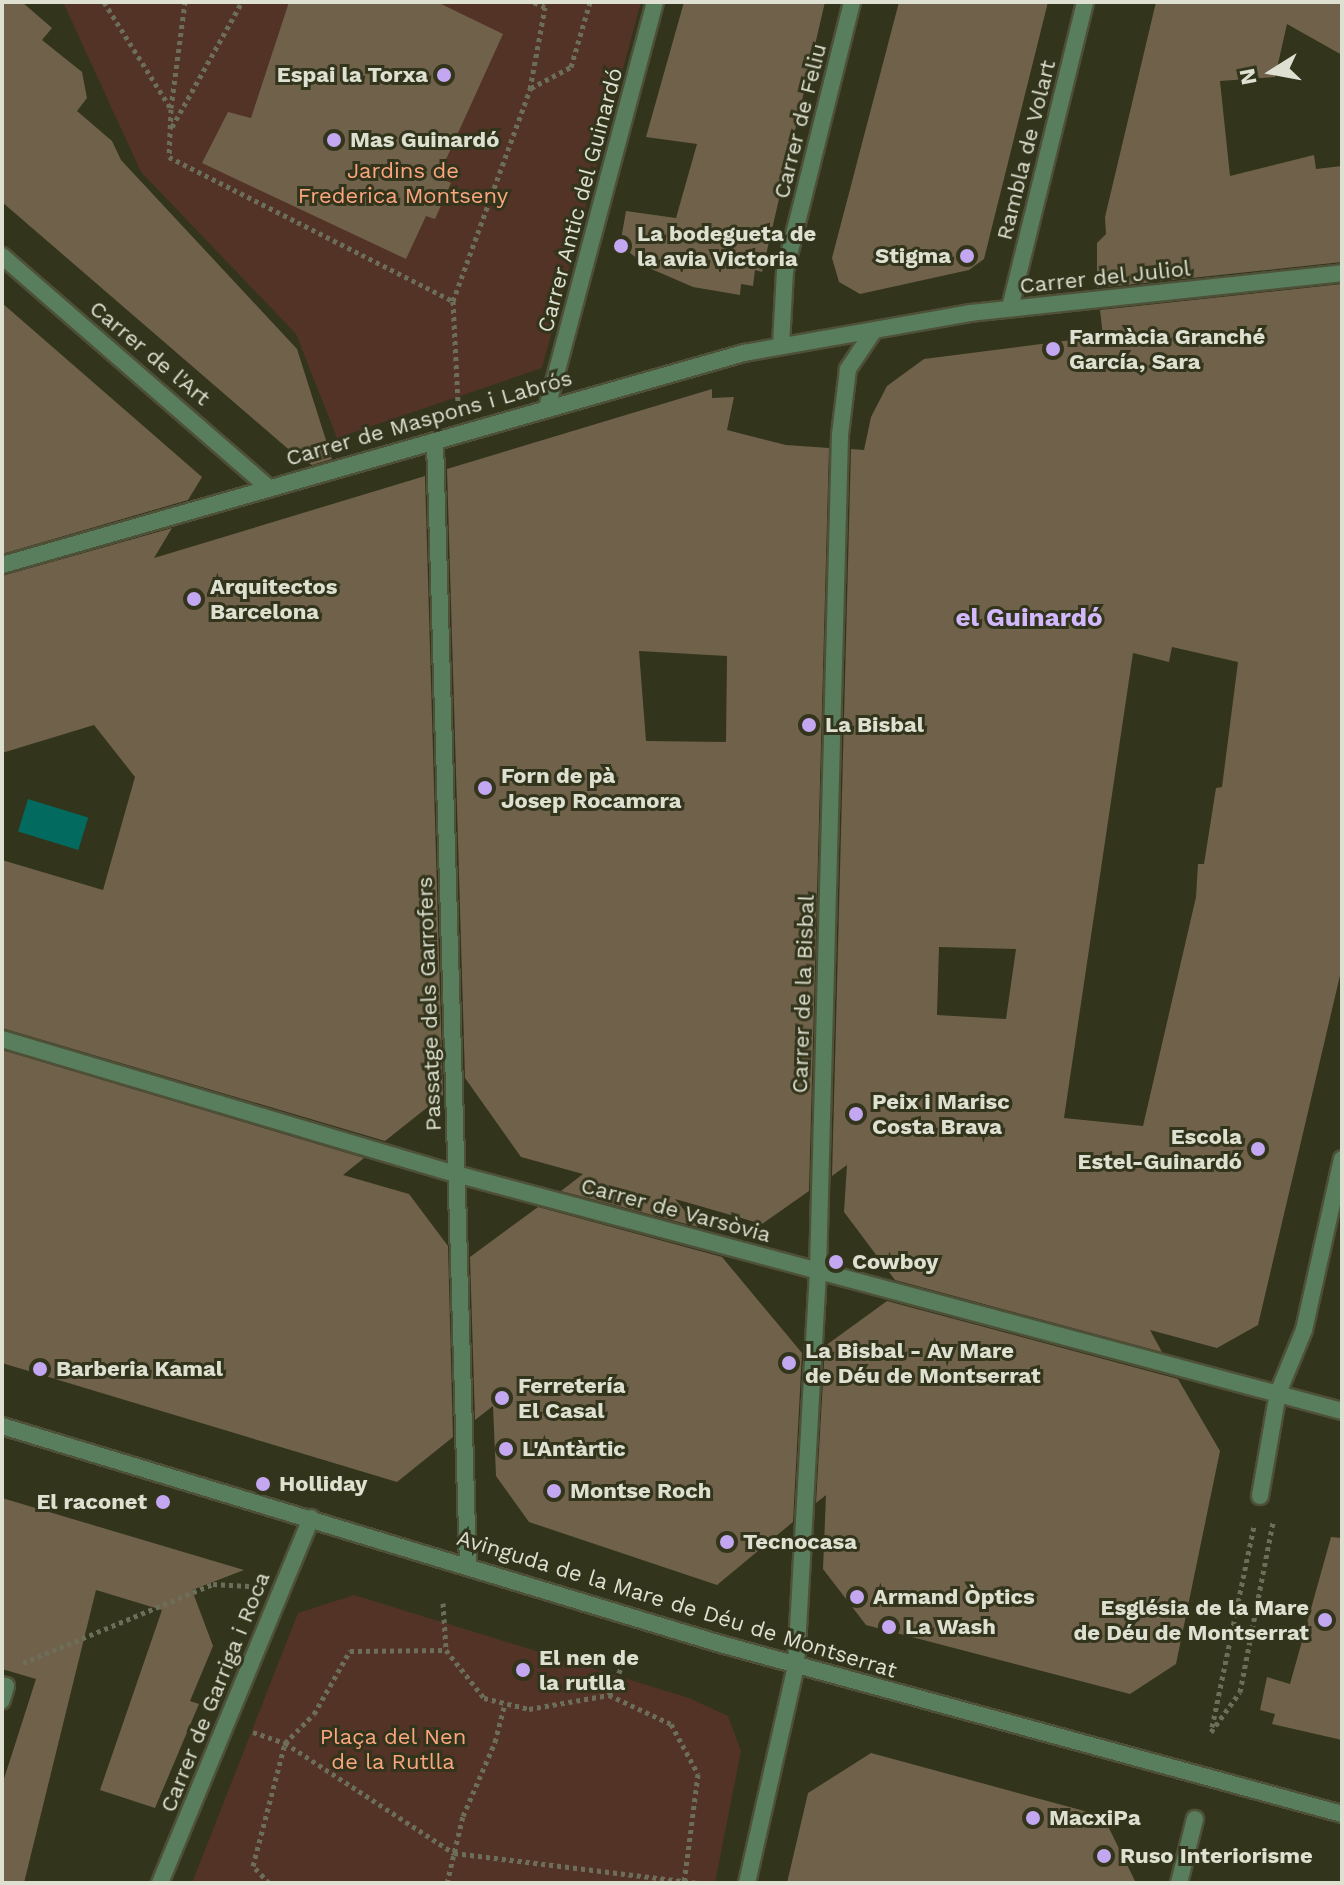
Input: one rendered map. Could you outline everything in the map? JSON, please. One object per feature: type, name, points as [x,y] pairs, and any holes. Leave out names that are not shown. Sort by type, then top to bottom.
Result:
[{"type":"street","name":"Carrer Antic del Guinardó","points":[[547,408],[655,2]]},
{"type":"street","name":"Carrer de Feliu","points":[[781,345],[785,271],[852,2]]},
{"type":"street","name":"Rambla de Volart","points":[[1010,308],[1085,2]]},
{"type":"street","name":"Carrer de l'Art","points":[[2,256],[267,486]]},
{"type":"street","name":"Carrer del Juliol","points":[[873,332],[1010,308],[1342,273]]},
{"type":"street","name":"Carrer de Maspons i Labrós","points":[[2,565],[267,486],[781,345],[873,332]]},
{"type":"street","name":"Carrer de la Bisbal","points":[[747,1883],[796,1665],[818,1270],[842,411],[848,369],[873,332]]},
{"type":"street","name":"Passatge dels Garrofers","points":[[435,441],[468,1565]]},
{"type":"street","name":"Carrer de Varsòvia","points":[[2,1039],[456,1174],[1342,1411]]},
{"type":"street","points":[[1260,1496],[1278,1393],[1304,1330],[1342,1159]]},
{"type":"street","name":"Avinguda de la Mare de Déu de Montserrat","points":[[2,1426],[796,1665],[1342,1814]]},
{"type":"street","name":"Carrer de Garriga i Roca","points":[[160,1883],[311,1518]]},
{"type":"street","points":[[1179,1883],[1195,1819]]},
{"type":"path","points":[[104,2],[171,109]]},
{"type":"path","points":[[185,2],[171,109],[169,157],[453,301]]},
{"type":"path","points":[[172,128],[242,2]]},
{"type":"path","points":[[458,412],[453,301],[530,89],[545,7],[533,2]]},
{"type":"path","points":[[530,89],[571,67],[590,2]]},
{"type":"path","points":[[1260,1496],[1211,1732],[1240,1692],[1276,1505]]},
{"type":"path","points":[[3,1690],[25,1660],[213,1584],[257,1586]]},
{"type":"path","points":[[443,1603],[446,1650],[484,1698],[529,1709],[609,1695],[671,1724],[698,1774],[685,1881]]},
{"type":"path","points":[[269,1883],[253,1866],[285,1743],[314,1714],[350,1651],[446,1650]]},
{"type":"path","points":[[609,1695],[625,1659]]},
{"type":"path","points":[[447,1883],[454,1853],[505,1703]]},
{"type":"path","points":[[243,1728],[285,1743],[454,1853],[700,1883]]},
{"type":"green space","name":"Jardins de Frederica Montseny","points":[[63,2],[641,2],[542,368],[337,438],[296,334],[141,172]]},
{"type":"green space","name":"Plaça del Nen de la Rutlla","points":[[354,1595],[689,1698],[728,1716],[741,1751],[715,1883],[192,1883],[298,1613]]},
{"type":"water","points":[[28,799],[88,817],[78,850],[18,832]]},
{"type":"building","points":[[2,2],[22,2],[52,28],[42,40],[82,72],[87,98],[77,111],[112,141],[121,160],[297,349],[332,459],[312,465],[294,454],[2,202]]},
{"type":"building","name":"Mas Guinardó","points":[[289,2],[437,2],[503,34],[438,177],[451,183],[435,219],[426,216],[406,259],[202,163],[228,112],[251,118]]},
{"type":"building","points":[[684,2],[825,2],[762,272],[755,270],[753,286],[741,284],[740,295],[693,287],[649,268],[620,245],[626,211],[676,218],[697,144],[646,137]]},
{"type":"building","points":[[899,2],[1048,2],[984,259],[969,270],[860,294],[839,282],[832,258]]},
{"type":"building","points":[[1156,2],[1342,2],[1342,55],[1287,24],[1275,77],[1220,81],[1230,176],[1314,155],[1316,169],[1342,166],[1342,262],[1097,288],[1097,243],[1106,234],[1105,217]]},
{"type":"building","points":[[1342,284],[1342,967],[1258,1325],[1217,1348],[1150,1330],[1162,1352],[895,1280],[844,1212],[847,1165],[832,1176],[851,449],[864,450],[871,417],[887,386],[924,359],[1103,336],[1100,310]],"holes":[[[1172,647],[1238,662],[1222,787],[1216,788],[1204,864],[1198,864],[1196,897],[1143,1126],[1064,1118],[1133,653],[1169,662]],[[939,947],[1016,949],[1006,1019],[937,1015]]]},
{"type":"building","points":[[2,303],[202,477],[188,500],[2,554]]},
{"type":"building","points":[[712,389],[712,398],[734,397],[727,430],[786,445],[829,448],[809,1191],[762,1224],[675,1199],[698,1227],[561,1191],[583,1174],[521,1157],[465,1078],[447,469]],"holes":[[[639,651],[727,656],[726,742],[646,741]]]},
{"type":"building","points":[[425,476],[443,1095],[385,1141],[2,1028],[2,860],[103,890],[135,777],[94,725],[2,753],[2,576],[172,528],[154,558]]},
{"type":"building","points":[[2,1050],[364,1158],[343,1175],[409,1194],[448,1246],[453,1437],[397,1482],[2,1363]]},
{"type":"building","points":[[538,1207],[722,1257],[802,1353],[793,1522],[717,1585],[529,1522],[496,1476],[493,1406],[475,1420],[470,1257]]},
{"type":"building","points":[[887,1301],[1178,1379],[1220,1451],[1176,1664],[1130,1694],[866,1625],[823,1569],[826,1495],[816,1503],[825,1346]]},
{"type":"building","points":[[2,1498],[244,1570],[192,1590],[213,1646],[190,1701],[199,1704],[155,1808],[100,1790],[162,1610],[96,1590],[24,1883],[2,1883],[2,1785],[36,1679],[2,1669]]},
{"type":"building","name":"Església de la Mare de Déu de Montserrat","points":[[1331,1537],[1342,1538],[1342,1740],[1272,1724],[1275,1714],[1260,1710],[1267,1677],[1290,1684]]},
{"type":"building","points":[[871,1753],[1103,1816],[1136,1883],[787,1883],[808,1793]]},
{"type":"place","name":"Espai la Torxa","points":[[444,75]]},
{"type":"place","name":"Mas Guinardó","points":[[334,140]]},
{"type":"place","name":"La bodegueta de la avia Victoria","points":[[621,246]]},
{"type":"place","name":"Stigma","points":[[967,256]]},
{"type":"place","name":"Farmàcia Granché García, Sara","points":[[1053,349]]},
{"type":"place","name":"Arquitectos Barcelona","points":[[194,599]]},
{"type":"place","name":"La Bisbal","points":[[809,725]]},
{"type":"place","name":"Forn de pà Josep Rocamora","points":[[485,788]]},
{"type":"place","name":"Peix i Marisc Costa Brava","points":[[856,1114]]},
{"type":"place","name":"Escola Estel-Guinardó","points":[[1258,1149]]},
{"type":"place","name":"Cowboy","points":[[836,1262]]},
{"type":"place","name":"La Bisbal - Av Mare de Déu de Montserrat","points":[[789,1363]]},
{"type":"place","name":"Barberia Kamal","points":[[40,1369]]},
{"type":"place","name":"Ferretería El Casal","points":[[502,1398]]},
{"type":"place","name":"L'Antàrtic","points":[[506,1449]]},
{"type":"place","name":"Holliday","points":[[263,1484]]},
{"type":"place","name":"Montse Roch","points":[[554,1491]]},
{"type":"place","name":"El raconet","points":[[163,1502]]},
{"type":"place","name":"Tecnocasa","points":[[727,1542]]},
{"type":"place","name":"Armand Òptics","points":[[857,1597]]},
{"type":"place","name":"Església de la Mare de Déu de Montserrat","points":[[1325,1620]]},
{"type":"place","name":"La Wash","points":[[889,1627]]},
{"type":"place","name":"El nen de la rutlla","points":[[523,1670]]},
{"type":"place","name":"MacxiPa","points":[[1033,1818]]},
{"type":"place","name":"Ruso Interiorisme","points":[[1104,1856]]},
{"type":"district","name":"el Guinardó","points":[[1029,618]]}]
